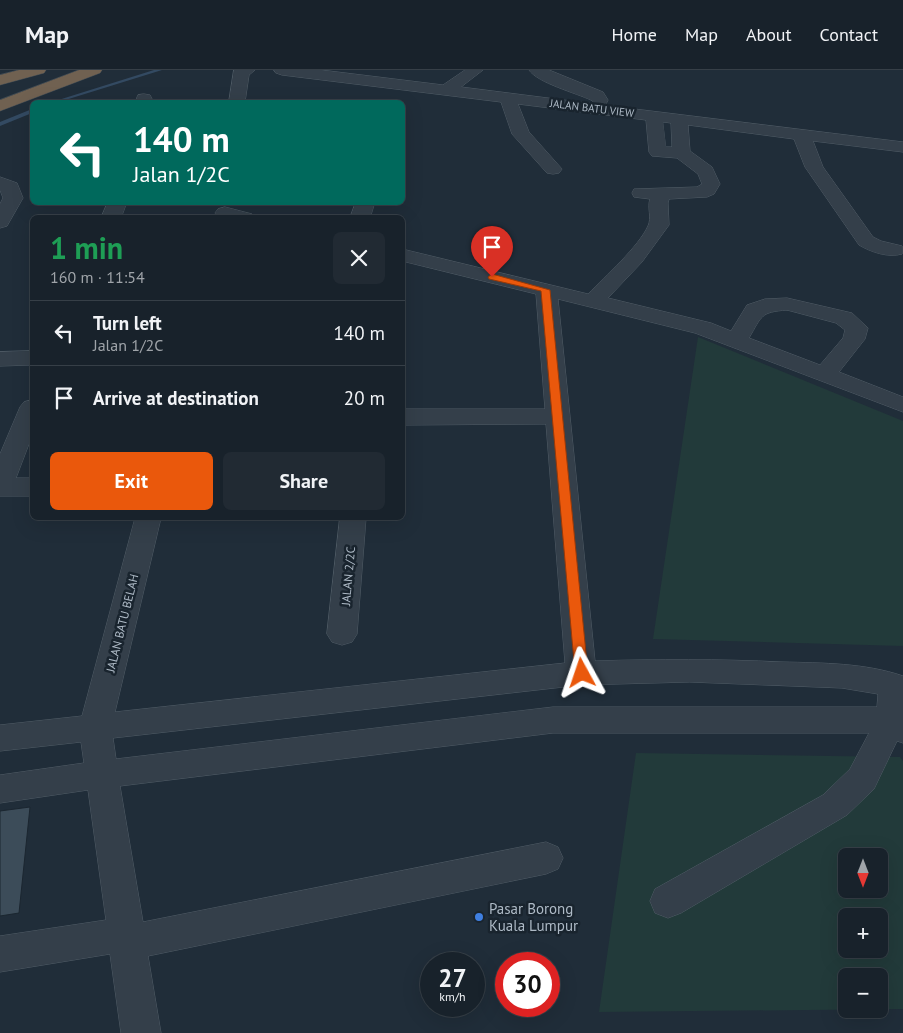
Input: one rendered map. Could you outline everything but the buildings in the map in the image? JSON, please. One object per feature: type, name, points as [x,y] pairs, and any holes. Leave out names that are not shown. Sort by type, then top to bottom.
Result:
[{"type":"highway","points":[[0,80],[38,70]]},
{"type":"highway","points":[[0,106],[94,70]]},
{"type":"street","name":"JALAN BATU VIEW","points":[[282,70],[903,147]]},
{"type":"street","points":[[448,90],[475,70]]},
{"type":"street","points":[[537,70],[556,80],[597,96],[600,100],[592,107]]},
{"type":"street","points":[[237,100],[244,71]]},
{"type":"street","points":[[364,98],[364,90],[372,81]]},
{"type":"street","points":[[507,97],[521,134],[553,169]]},
{"type":"street","points":[[641,193],[700,193],[707,190],[711,184],[706,171],[681,153],[658,152],[654,115]]},
{"type":"street","points":[[679,118],[681,153]]},
{"type":"street","points":[[801,133],[811,162],[866,241],[875,246],[895,250]]},
{"type":"street","points":[[0,183],[10,187],[0,222]]},
{"type":"street","points":[[593,301],[635,258],[659,226],[658,203],[662,193]]},
{"type":"street","points":[[6,199],[30,196]]},
{"type":"street","points":[[224,211],[236,215]]},
{"type":"street","points":[[405,256],[703,328],[903,405]]},
{"type":"street","points":[[546,290],[582,673]]},
{"type":"street","points":[[737,340],[755,310],[766,305],[787,304],[844,318],[857,328],[854,339],[825,374]]},
{"type":"street","points":[[0,359],[30,358]]},
{"type":"street","points":[[30,412],[0,486],[30,488]]},
{"type":"street","points":[[405,417],[557,416]]},
{"type":"street","name":"JALAN BATU BELAH","points":[[95,728],[147,520]]},
{"type":"street","name":"JALAN 2/2C","points":[[342,634],[353,520]]},
{"type":"street","points":[[0,738],[582,673],[690,670],[842,676],[874,680],[898,706]]},
{"type":"street","points":[[0,789],[103,774],[553,720],[898,706]]},
{"type":"street","points":[[668,901],[835,805],[862,779],[898,706]]},
{"type":"street","points":[[95,728],[141,1033]]},
{"type":"street","points":[[0,954],[126,939],[546,858]]},
{"type":"green space","points":[[698,337],[903,421],[903,646],[653,639]]},
{"type":"green space","points":[[636,753],[900,757],[903,761],[903,1009],[888,1009],[888,968],[838,968],[838,1010],[599,1012]]},
{"type":"waterway","points":[[62,100],[159,70]]},
{"type":"waterway","points":[[0,124],[30,112]]},
{"type":"place","name":"Pasar Borong Kuala Lumpur","points":[[479,917]]},
{"type":"route","points":[[492,277],[546,290],[582,673]]}]
